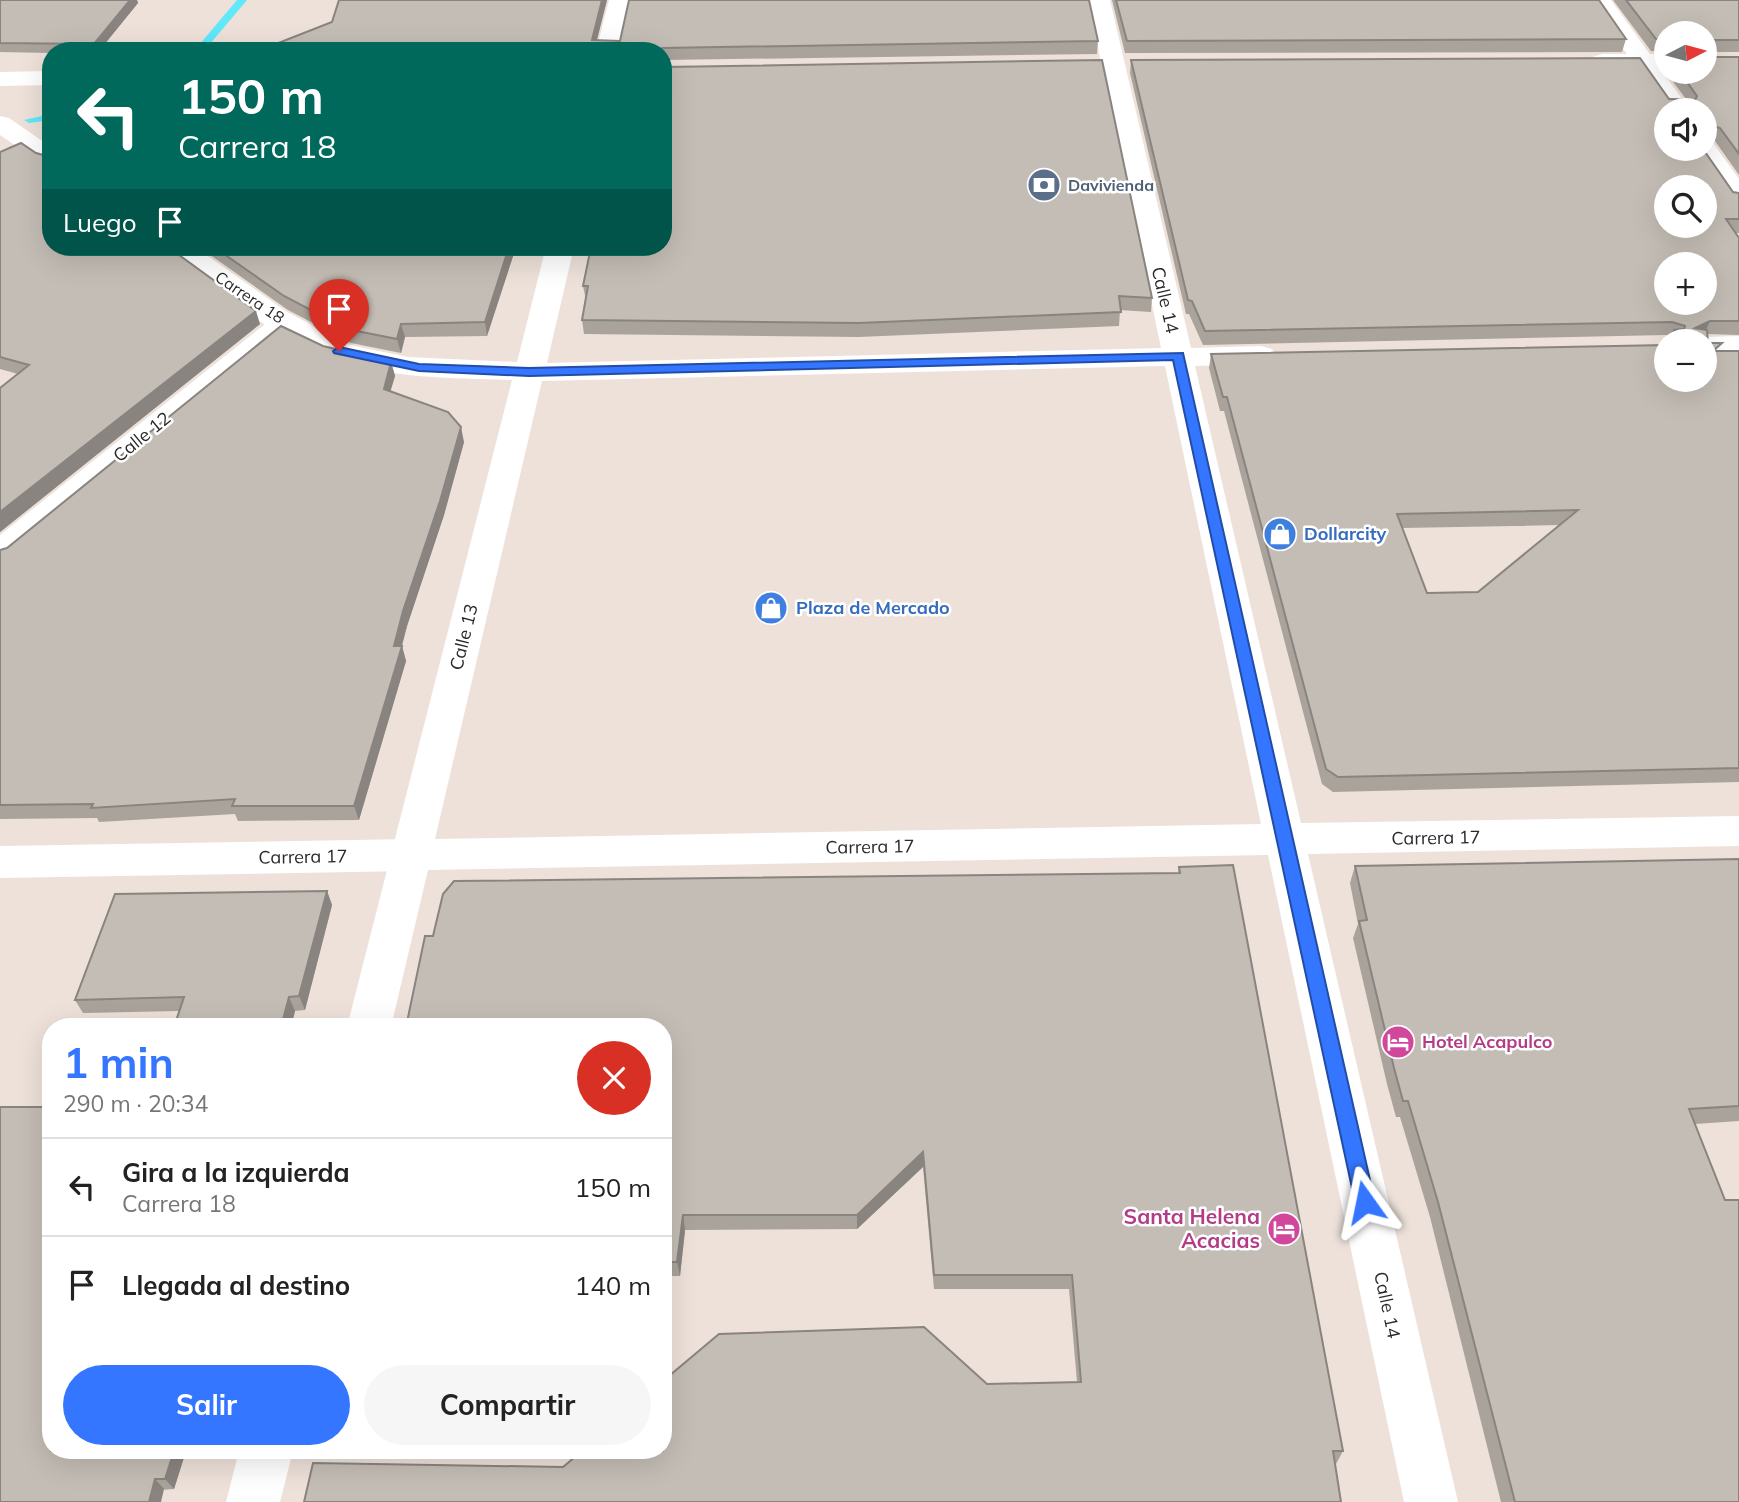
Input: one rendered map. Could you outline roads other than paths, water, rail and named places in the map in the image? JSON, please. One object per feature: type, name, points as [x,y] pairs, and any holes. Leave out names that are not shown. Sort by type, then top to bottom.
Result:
[{"type":"street","points":[[610,42],[620,0]]},
{"type":"street","name":"Calle 14","points":[[1099,0],[1431,1502]]},
{"type":"street","points":[[1600,0],[1654,60]]},
{"type":"street","points":[[1583,61],[1654,61]]},
{"type":"street","points":[[0,79],[42,78]]},
{"type":"street","points":[[0,123],[42,153]]},
{"type":"street","points":[[1713,161],[1739,198]]},
{"type":"street","name":"Carrera 18","points":[[190,256],[285,321],[339,351],[419,368],[529,372],[1291,354]]},
{"type":"street","name":"Calle 13","points":[[371,1018],[557,256]]},
{"type":"street","name":"Calle 12","points":[[0,552],[285,321]]},
{"type":"street","points":[[1717,346],[1739,345]]},
{"type":"street","name":"Carrera 17","points":[[0,862],[1739,831]]},
{"type":"street","points":[[253,1502],[264,1459]]},
{"type":"waterway","points":[[207,42],[242,0]]},
{"type":"waterway","points":[[29,120],[42,118]]},
{"type":"place","name":"Davivienda","points":[[1044,185]]},
{"type":"place","name":"Dollarcity","points":[[1280,534]]},
{"type":"place","name":"Plaza de Mercado","points":[[771,608]]},
{"type":"place","name":"Hotel Acapulco","points":[[1398,1042]]},
{"type":"place","name":"Santa Helena Acacias","points":[[1284,1229]]}]
